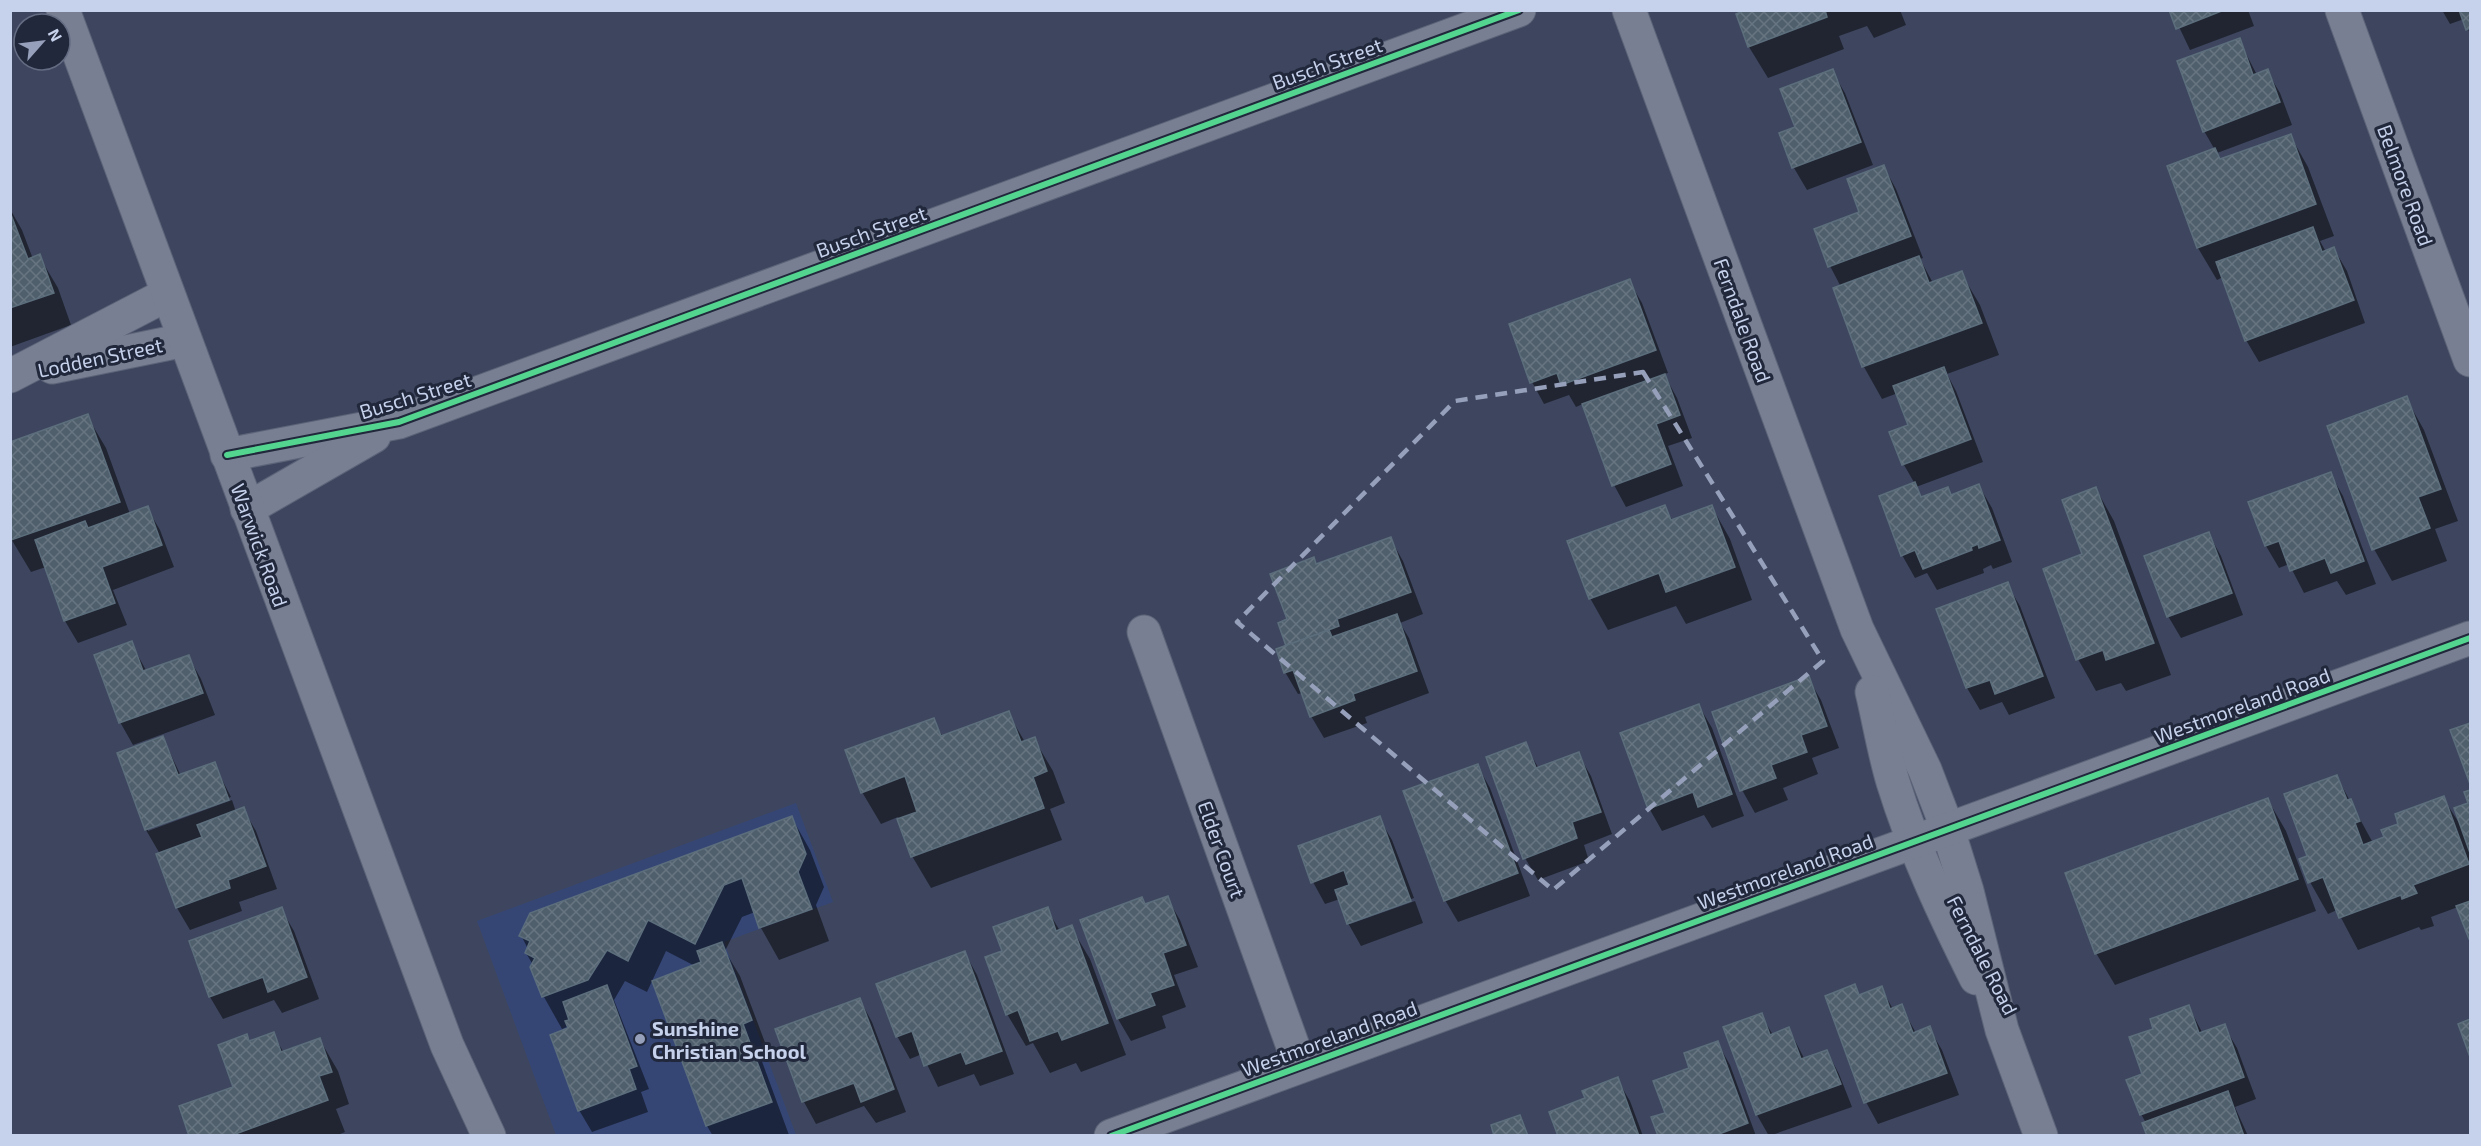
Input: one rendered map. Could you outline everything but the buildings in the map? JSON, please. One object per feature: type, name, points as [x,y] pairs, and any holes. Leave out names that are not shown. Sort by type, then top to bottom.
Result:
[{"type":"street","name":"Warwick Road","points":[[63,10],[447,1045],[489,1136]]},
{"type":"street","name":"Busch Street","points":[[227,455],[399,422],[1519,10]]},
{"type":"street","name":"Ferndale Road","points":[[1629,10],[1857,629],[1925,770],[1948,830],[1967,891],[2002,1030],[2041,1136]]},
{"type":"street","name":"Belmore Road","points":[[2342,10],[2470,360]]},
{"type":"street","name":"Lodden Street","points":[[13,375],[168,294]]},
{"type":"street","name":"Lodden Street","points":[[13,375],[185,340]]},
{"type":"street","name":"Busch Street","points":[[247,509],[399,422]]},
{"type":"street","name":"Ferndale Road","points":[[1857,629],[1893,781],[1915,842],[1937,902],[2002,1030]]},
{"type":"street","name":"Elder Court","points":[[1144,632],[1300,1066]]},
{"type":"street","name":"Westmoreland Road","points":[[1111,1136],[2470,638]]},
{"type":"street","name":"Warwick Road","points":[[447,1045],[468,1136]]},
{"type":"highlighted area","points":[[1643,372],[1823,661],[1553,890],[1237,622],[1455,401]]},
{"type":"shaded area","name":"Sunshine Christian School","points":[[796,803],[833,902],[724,942],[796,1135],[556,1135],[477,921]]},
{"type":"cycle path","points":[[227,455],[399,422],[1519,10]]},
{"type":"cycle path","points":[[1111,1136],[2470,638]]},
{"type":"place","name":"Sunshine Christian School","points":[[640,1039]]}]
